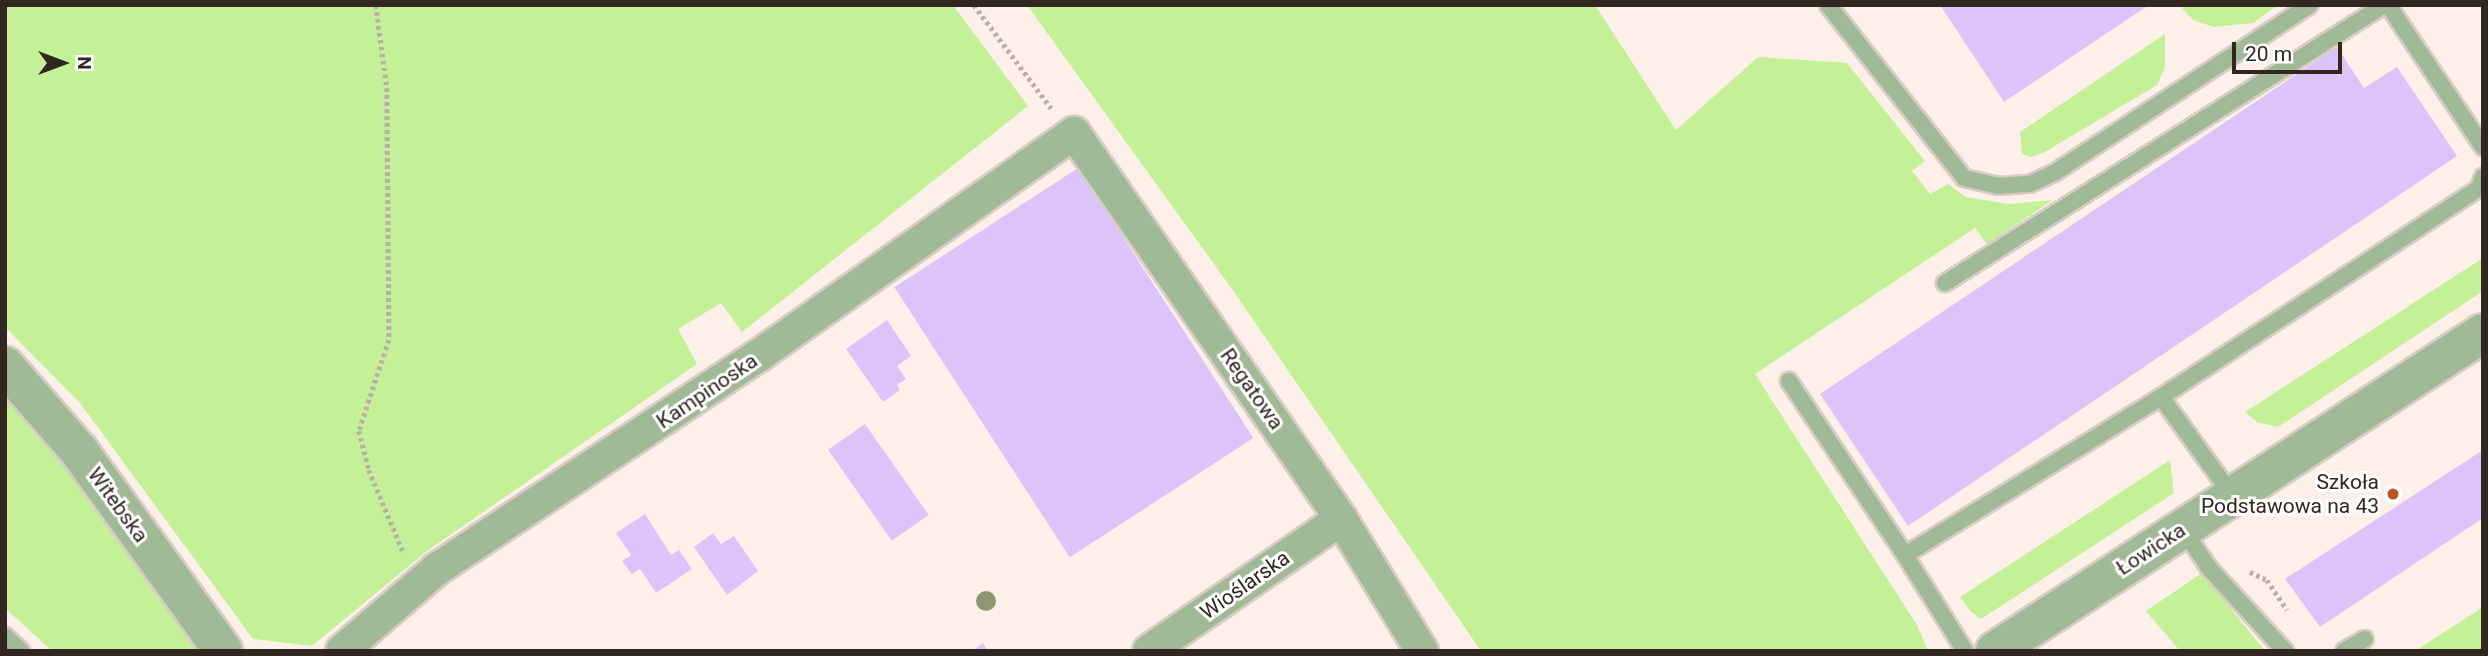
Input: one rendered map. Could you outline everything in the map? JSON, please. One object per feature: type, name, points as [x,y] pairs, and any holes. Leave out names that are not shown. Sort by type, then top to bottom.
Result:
[{"type":"street","name":"Kampinoska","points":[[342,651],[418,586],[758,356],[1074,133]]},
{"type":"street","name":"Regatowa","points":[[1074,133],[1341,519],[1422,651]]},
{"type":"street","name":"Łowicka","points":[[1995,651],[2483,334]]},
{"type":"street","name":"Witebska","points":[[5,366],[79,451],[223,651]]},
{"type":"street","name":"Wioślarska","points":[[1149,651],[1341,519]]},
{"type":"lane","points":[[1828,5],[1964,178],[1998,186],[2030,184],[2054,173],[2310,5]]},
{"type":"lane","points":[[1945,284],[2386,5],[2483,147]]},
{"type":"lane","points":[[1905,555],[2161,397],[2479,188],[2483,177]]},
{"type":"lane","points":[[1789,381],[1905,555],[1965,651]]},
{"type":"lane","points":[[2161,397],[2232,495]]},
{"type":"lane","points":[[2183,529],[2209,568],[2285,651]]},
{"type":"lane","points":[[5,636],[21,651]]},
{"type":"lane","points":[[2344,651],[2365,639]]},
{"type":"path","points":[[376,5],[387,88],[389,340],[359,431],[369,470],[418,586]]},
{"type":"path","points":[[974,5],[1037,93],[1074,133]]},
{"type":"green space","points":[[5,5],[953,5],[1028,106],[742,332],[721,303],[678,329],[697,364],[427,551],[312,646],[253,639],[80,403],[5,327]]},
{"type":"green space","points":[[1027,5],[1595,5],[1676,130],[1758,57],[1847,63],[1925,161],[1912,171],[1930,194],[1948,184],[1966,197],[2008,204],[2053,200],[1987,244],[1975,228],[1755,374],[1917,625],[1928,651],[1481,651],[1232,289]]},
{"type":"green space","points":[[2186,5],[2278,5],[2253,23],[2214,27],[2193,20],[2182,8]]},
{"type":"green space","points":[[2165,34],[2165,68],[2157,85],[2043,153],[2031,157],[2022,154],[2020,132]]},
{"type":"green space","points":[[2483,258],[2483,291],[2278,427],[2257,422],[2245,412]]},
{"type":"green space","points":[[5,394],[84,490],[200,651],[52,651],[5,608]]},
{"type":"green space","points":[[2170,460],[2174,493],[1981,619],[1971,612],[1960,597]]},
{"type":"green space","points":[[2202,573],[2265,651],[2180,651],[2146,611]]},
{"type":"green space","points":[[2483,607],[2483,651],[2415,651]]},
{"type":"building","points":[[1940,5],[2149,5],[2004,102]]},
{"type":"building","points":[[2337,47],[2364,88],[2397,67],[2457,156],[1908,526],[1820,394]]},
{"type":"building","points":[[1078,168],[1253,438],[1070,557],[894,287]]},
{"type":"building","points":[[887,320],[911,356],[897,366],[906,379],[897,385],[900,390],[883,402],[846,349]]},
{"type":"building","points":[[865,424],[929,515],[892,541],[828,450]]},
{"type":"building","points":[[2483,450],[2483,518],[2320,627],[2285,579]]},
{"type":"building","points":[[645,514],[671,555],[679,550],[692,569],[656,593],[640,569],[632,574],[622,561],[631,555],[616,533]]},
{"type":"building","points":[[713,533],[721,544],[734,536],[758,571],[727,595],[694,547]]},
{"type":"building","points":[[983,643],[988,651],[972,651]]},
{"type":"place","name":"Szkoła Podstawowa na 43","points":[[2393,494]]}]
